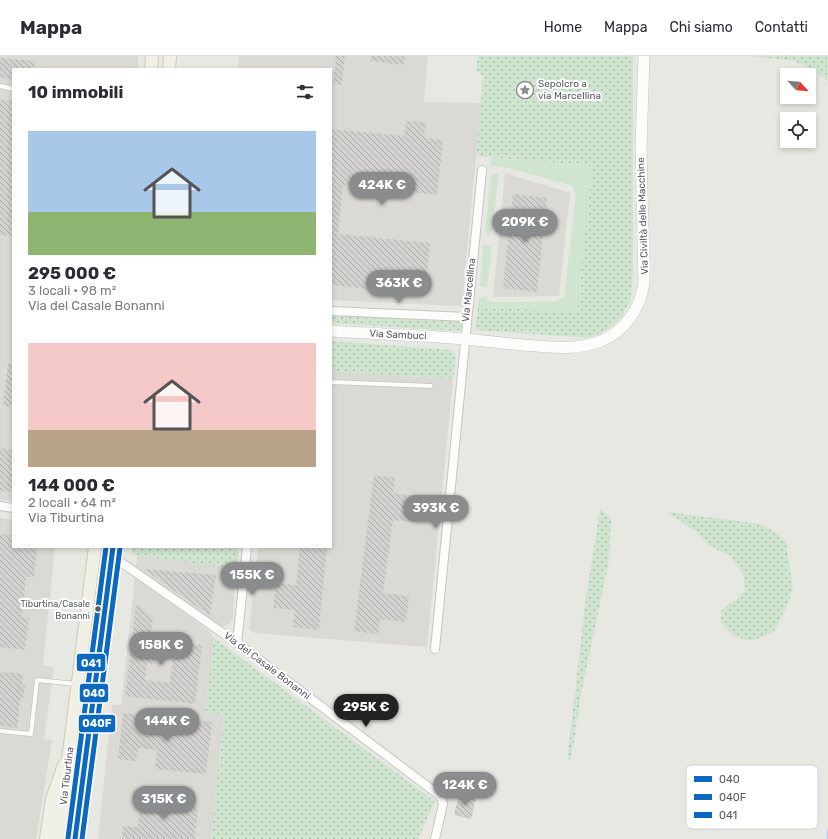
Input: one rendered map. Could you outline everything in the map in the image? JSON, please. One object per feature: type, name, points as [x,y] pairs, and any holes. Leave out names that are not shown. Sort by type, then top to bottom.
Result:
[{"type":"main road","points":[[151,68],[152,56]]},
{"type":"main road","points":[[169,68],[170,56]]},
{"type":"main road","name":"Via Tiburtina","points":[[58,839],[95,548]]},
{"type":"main road","name":"Via Tiburtina","points":[[75,839],[113,552]]},
{"type":"main road","points":[[46,839],[54,793],[60,773],[70,751]]},
{"type":"street","name":"Via Civiltà delle Macchine","points":[[465,339],[550,347],[578,347],[610,336],[625,325],[633,314],[641,296],[645,276],[641,158],[644,56]]},
{"type":"street","name":"Via Marcellina","points":[[435,649],[466,317],[482,170]]},
{"type":"street","name":"Via Sambuci","points":[[332,311],[466,317]]},
{"type":"street","name":"Via Sambuci","points":[[332,331],[465,339]]},
{"type":"street","points":[[0,506],[12,508]]},
{"type":"street","points":[[89,548],[93,561]]},
{"type":"street","points":[[237,643],[247,548]]},
{"type":"street","name":"Via del Casale Bonanni","points":[[113,552],[237,643],[439,796],[443,804],[435,839]]},
{"type":"lane","points":[[0,86],[12,89]]},
{"type":"lane","points":[[332,382],[431,386]]},
{"type":"lane","points":[[0,731],[31,734],[37,680],[78,684]]},
{"type":"shaded area","points":[[0,56],[138,56],[138,68],[12,68],[12,501],[0,499]]},
{"type":"shaded area","points":[[239,56],[428,56],[424,102],[481,103],[462,306],[332,300],[332,68],[238,68]]},
{"type":"shaded area","points":[[505,173],[570,193],[559,296],[493,297]]},
{"type":"shaded area","points":[[332,371],[453,379],[427,647],[255,633],[249,630],[258,548],[332,548]]},
{"type":"shaded area","points":[[0,518],[12,520],[12,548],[55,548],[43,665],[54,667],[44,739],[52,740],[36,839],[0,839]]},
{"type":"shaded area","points":[[138,548],[239,548],[234,591],[233,619],[230,624],[220,626],[136,569]]},
{"type":"shaded area","points":[[135,578],[207,629],[214,638],[205,713],[224,715],[211,839],[98,839],[112,705],[121,705]]},
{"type":"green space","points":[[478,56],[633,56],[633,271],[631,298],[622,317],[609,329],[589,338],[475,330],[478,306],[577,312],[591,166],[476,156],[483,76],[476,70]]},
{"type":"green space","points":[[748,56],[828,56],[828,82],[816,72],[816,68],[809,68],[794,61]]},
{"type":"green space","points":[[491,158],[592,166],[577,313],[478,306],[479,298],[487,296],[487,300],[490,302],[553,302],[564,298],[576,196],[573,187],[566,184],[505,167],[491,166]]},
{"type":"green space","points":[[499,173],[491,236],[485,232],[491,175]]},
{"type":"green space","points":[[483,245],[492,245],[487,288],[480,286]]},
{"type":"green space","points":[[332,316],[462,322],[461,330],[454,331],[332,323]]},
{"type":"green space","points":[[332,341],[452,350],[456,356],[453,379],[332,371]]},
{"type":"green space","points":[[600,509],[611,518],[609,561],[581,694],[571,760],[567,761],[586,597]]},
{"type":"green space","points":[[667,512],[761,524],[776,533],[786,542],[793,589],[787,606],[774,632],[752,641],[733,636],[721,623],[721,611],[740,597],[745,588],[743,574],[731,557],[709,545],[695,531]]},
{"type":"green space","points":[[132,548],[237,548],[234,568],[131,555]]},
{"type":"green space","points":[[214,638],[435,801],[418,839],[211,839],[224,715],[205,713]]},
{"type":"building","points":[[336,56],[345,56],[342,85],[333,84]]},
{"type":"building","points":[[371,56],[405,56],[404,65],[370,61]]},
{"type":"building","points":[[0,58],[35,61],[34,68],[12,68],[12,79],[0,78]]},
{"type":"building","points":[[0,100],[12,101],[12,236],[0,235]]},
{"type":"building","points":[[406,121],[426,122],[424,138],[443,140],[437,195],[343,185],[338,234],[430,243],[425,295],[332,285],[332,129],[404,136]]},
{"type":"building","points":[[513,194],[547,198],[537,292],[503,288]]},
{"type":"building","points":[[8,363],[12,363],[12,407],[3,406]]},
{"type":"building","points":[[0,448],[12,450],[12,492],[0,491]]},
{"type":"building","points":[[374,475],[395,478],[393,493],[416,496],[413,522],[393,520],[383,593],[409,596],[406,622],[380,619],[378,634],[354,631]]},
{"type":"building","points":[[0,534],[12,535],[12,548],[37,548],[34,577],[26,577],[22,617],[29,618],[25,650],[0,647]]},
{"type":"building","points":[[300,548],[327,548],[319,630],[293,627],[295,610],[273,608],[276,583],[296,585]]},
{"type":"building","points":[[144,569],[216,575],[210,616]]},
{"type":"building","points":[[136,605],[141,606],[153,618],[149,649],[157,649],[155,664],[147,663],[145,680],[170,683],[175,642],[202,645],[195,704],[125,696]]},
{"type":"building","points":[[0,672],[23,674],[22,685],[25,685],[23,699],[20,699],[17,728],[0,726]]},
{"type":"building","points":[[123,713],[212,722],[206,774],[155,769],[157,750],[138,748],[136,761],[118,759]]},
{"type":"building","points":[[155,794],[188,797],[187,806],[198,806],[195,839],[122,839],[123,826],[138,827],[141,799],[154,800]]},
{"type":"building","points":[[459,794],[476,798],[471,819],[454,815]]},
{"type":"waterway","points":[[828,831],[828,839]]},
{"type":"transit line","name":"041","points":[[68,838],[106,548]]},
{"type":"transit line","name":"040","points":[[75,839],[113,548]]},
{"type":"transit line","name":"040F","points":[[82,839],[120,548]]},
{"type":"place","name":"Sepolcro a via Marcellina","points":[[525,90]]},
{"type":"place","name":"Tiburtina/Casale Bonanni","points":[[98,609]]}]
